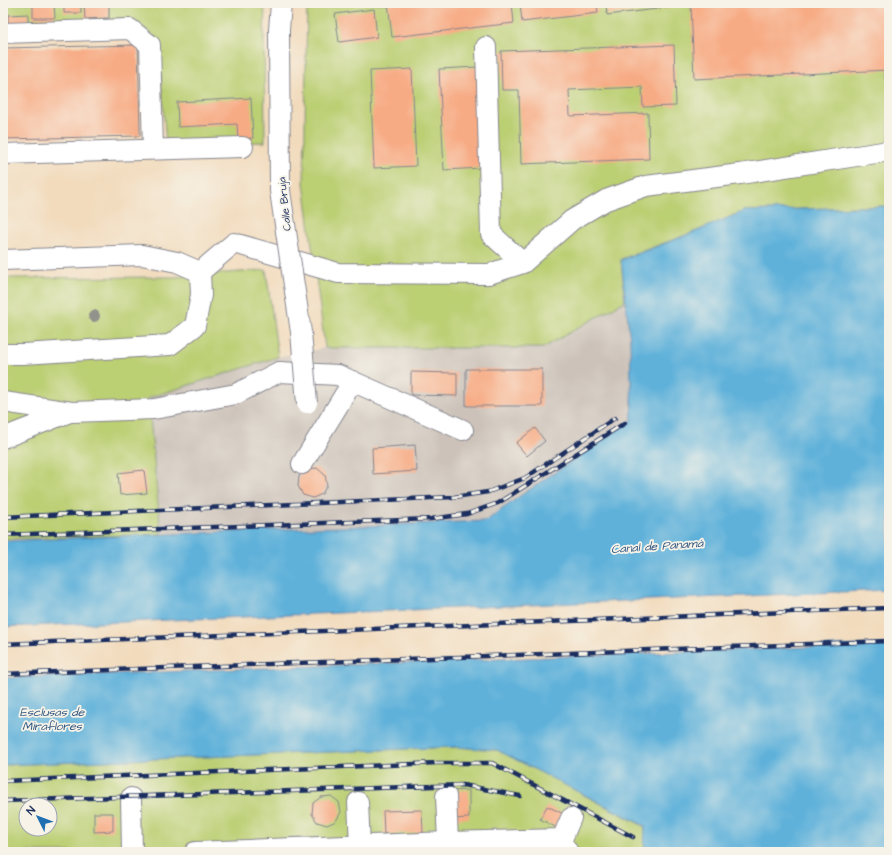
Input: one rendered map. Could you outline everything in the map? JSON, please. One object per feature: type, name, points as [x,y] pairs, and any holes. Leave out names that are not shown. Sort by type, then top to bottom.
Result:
[{"type":"lane","name":"Calle Bruja","points":[[281,3],[279,30],[280,191],[301,332],[307,403]]},
{"type":"lane","points":[[3,33],[130,29],[150,45],[153,149]]},
{"type":"lane","points":[[486,47],[491,234],[523,263]]},
{"type":"lane","points":[[3,154],[243,147]]},
{"type":"lane","points":[[200,272],[234,243],[338,273],[489,274],[523,263],[572,220],[606,200],[646,186],[740,174],[889,151]]},
{"type":"lane","points":[[3,260],[142,255],[177,262],[200,272]]},
{"type":"lane","points":[[3,354],[170,346],[195,326],[201,294],[200,272]]},
{"type":"lane","points":[[3,402],[72,412],[154,409],[236,394],[279,372],[338,375],[463,430]]},
{"type":"lane","points":[[302,464],[353,381]]},
{"type":"lane","points":[[3,438],[72,412]]},
{"type":"lane","points":[[446,796],[448,842]]},
{"type":"lane","points":[[131,798],[132,852]]},
{"type":"lane","points":[[358,802],[360,846]]},
{"type":"lane","points":[[195,852],[448,842],[565,845],[571,818]]},
{"type":"shaded area","points":[[625,301],[630,340],[632,420],[519,496],[486,521],[161,534],[148,398],[278,357],[325,348],[543,348]]},
{"type":"green space","points":[[3,3],[265,3],[265,142],[166,145],[158,39],[131,19],[3,21]]},
{"type":"green space","points":[[307,3],[889,3],[889,206],[744,211],[697,231],[621,259],[625,301],[543,348],[325,348],[304,183]]},
{"type":"green space","points":[[266,270],[278,357],[148,398],[161,534],[3,539],[3,278],[174,277]]},
{"type":"green space","points":[[455,747],[498,750],[645,827],[645,852],[3,852],[3,765]]},
{"type":"water","name":"Canal de Panamá","points":[[889,206],[889,590],[3,627],[3,541],[486,521],[520,496],[632,420],[630,340],[621,260],[744,211]]},
{"type":"water","name":"Esclusas de Miraflores","points":[[889,644],[889,852],[644,852],[645,826],[497,750],[455,747],[3,765],[3,678]]},
{"type":"building","points":[[33,3],[54,3],[55,18],[33,18]]},
{"type":"building","points":[[64,3],[81,3],[81,13],[64,13]]},
{"type":"building","points":[[84,3],[109,3],[109,18],[85,19]]},
{"type":"building","points":[[388,3],[512,3],[514,23],[392,37]]},
{"type":"building","points":[[520,3],[597,3],[598,13],[522,22]]},
{"type":"building","points":[[606,3],[673,3],[674,7],[607,15]]},
{"type":"building","points":[[889,3],[889,70],[694,79],[691,4]]},
{"type":"building","points":[[374,9],[377,37],[339,42],[335,14]]},
{"type":"building","points":[[28,14],[28,28],[8,28],[8,15]]},
{"type":"building","points":[[138,45],[140,136],[3,139],[3,48]]},
{"type":"building","points":[[674,45],[676,106],[643,107],[642,87],[569,90],[570,116],[648,113],[649,159],[521,164],[519,90],[502,90],[501,51]]},
{"type":"building","points":[[478,67],[482,168],[444,170],[439,69]]},
{"type":"building","points":[[412,69],[416,166],[374,168],[370,71]]},
{"type":"building","points":[[251,98],[253,138],[238,139],[237,124],[178,127],[177,102]]},
{"type":"building","points":[[466,369],[542,369],[542,406],[466,406]]},
{"type":"building","points":[[411,372],[457,373],[457,396],[411,395]]},
{"type":"building","points":[[535,428],[545,441],[527,456],[516,443]]},
{"type":"building","points":[[415,445],[417,471],[373,474],[372,448]]},
{"type":"building","points":[[317,468],[325,475],[327,485],[322,494],[313,498],[303,495],[298,486],[299,476],[307,469]]},
{"type":"building","points":[[144,470],[147,493],[120,495],[118,473]]},
{"type":"building","points":[[469,790],[469,818],[451,819],[451,791]]},
{"type":"building","points":[[331,796],[339,802],[341,812],[336,821],[327,825],[317,822],[312,814],[313,803],[321,797]]},
{"type":"building","points":[[547,806],[568,816],[561,830],[540,819]]},
{"type":"building","points":[[422,810],[423,833],[384,834],[383,811]]},
{"type":"building","points":[[94,813],[113,813],[113,831],[94,832]]},
{"type":"railway","points":[[3,517],[454,497],[488,492],[525,478],[615,418]]},
{"type":"railway","points":[[3,535],[431,519],[467,514],[498,503],[625,423]]},
{"type":"railway","points":[[3,644],[889,608]]},
{"type":"railway","points":[[3,674],[889,641]]},
{"type":"railway","points":[[3,781],[438,763],[492,763],[633,837]]},
{"type":"railway","points":[[3,801],[463,785],[520,796]]}]
